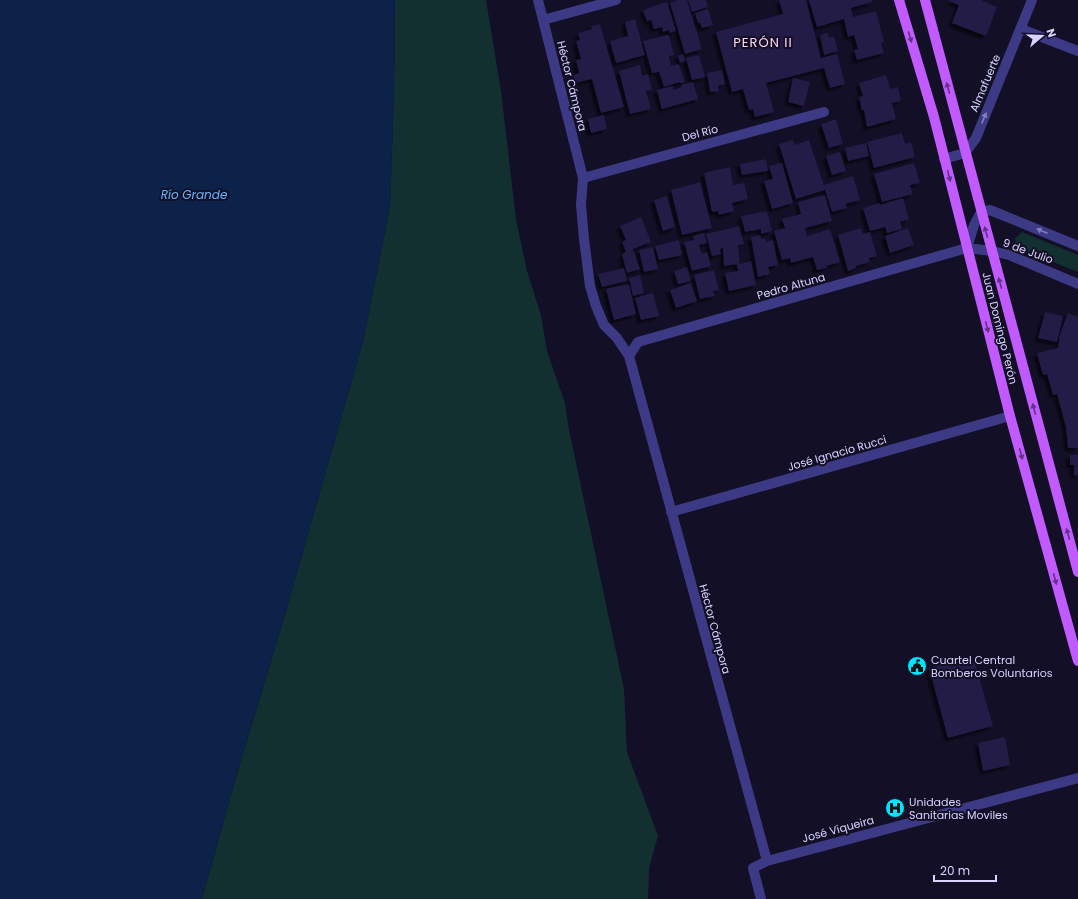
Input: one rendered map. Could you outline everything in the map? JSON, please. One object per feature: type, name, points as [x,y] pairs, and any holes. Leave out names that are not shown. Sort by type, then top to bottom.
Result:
[{"type":"main road","name":"Juan Domingo Perón","points":[[900,0],[934,117],[1010,416],[1078,661]]},
{"type":"main road","name":"Juan Domingo Perón","points":[[925,0],[1078,572]]},
{"type":"street","name":"Héctor Cámpora","points":[[538,0],[583,178],[581,205],[586,265],[590,286],[604,325],[617,338],[629,356],[767,861]]},
{"type":"street","points":[[543,20],[616,0]]},
{"type":"street","name":"Almafuerte","points":[[965,153],[976,138],[1032,0]]},
{"type":"street","points":[[1021,29],[1078,51]]},
{"type":"street","name":"Del Río","points":[[583,178],[824,112]]},
{"type":"street","points":[[944,159],[965,153]]},
{"type":"street","name":"9 de Julio","points":[[981,212],[990,210],[1078,246]]},
{"type":"street","points":[[967,248],[974,225],[981,212]]},
{"type":"street","name":"9 de Julio","points":[[967,248],[992,251],[1008,255],[1078,284]]},
{"type":"street","name":"Pedro Altuna","points":[[629,356],[638,342],[967,248]]},
{"type":"street","name":"José Ignacio Rucci","points":[[671,512],[1010,416]]},
{"type":"street","name":"José Viqueira","points":[[767,861],[1078,778]]},
{"type":"street","points":[[761,899],[753,868],[767,861]]},
{"type":"green space","points":[[395,0],[486,0],[501,91],[516,219],[527,271],[541,315],[547,351],[565,403],[569,430],[624,689],[627,752],[658,836],[649,868],[648,899],[202,899],[238,770],[284,618],[364,338],[390,207],[394,92]]},
{"type":"green space","points":[[1022,232],[1078,255],[1078,272],[1016,247],[1015,238]]},
{"type":"water","name":"Río Grande","points":[[0,0],[395,0],[394,92],[390,207],[364,338],[284,618],[238,770],[202,899],[0,899]]},
{"type":"building","points":[[678,0],[687,0],[702,49],[685,54],[670,3]]},
{"type":"building","points":[[688,0],[706,0],[708,7],[692,12]]},
{"type":"building","points":[[779,0],[806,0],[821,58],[837,54],[845,84],[830,88],[824,68],[766,83],[774,112],[755,117],[753,109],[749,110],[743,89],[732,92],[716,32],[783,14]]},
{"type":"building","points":[[809,0],[872,0],[872,2],[851,8],[853,17],[876,11],[884,42],[881,43],[884,53],[857,60],[854,50],[858,49],[854,35],[848,37],[844,19],[817,27]]},
{"type":"building","points":[[947,0],[981,0],[997,7],[986,36],[952,23],[959,5]]},
{"type":"building","points":[[667,2],[676,31],[669,33],[669,30],[663,32],[662,27],[654,29],[651,20],[647,21],[643,11]]},
{"type":"building","points":[[708,9],[713,25],[702,28],[700,23],[698,23],[695,13]]},
{"type":"building","points":[[635,19],[645,55],[616,63],[610,41],[628,36],[625,22]]},
{"type":"building","points":[[600,24],[624,107],[601,113],[592,79],[575,83],[573,75],[579,73],[576,60],[581,59],[576,41],[580,40],[578,33],[592,29],[591,26]]},
{"type":"building","points":[[828,33],[829,38],[834,36],[838,51],[824,55],[820,35]]},
{"type":"building","points":[[668,35],[674,55],[669,56],[671,66],[679,64],[685,82],[664,87],[659,72],[652,73],[643,41]]},
{"type":"building","points":[[683,54],[685,61],[680,63],[678,56]]},
{"type":"building","points":[[699,55],[705,77],[692,80],[686,58]]},
{"type":"building","points":[[640,65],[642,76],[648,74],[652,90],[646,91],[651,109],[630,114],[619,71]]},
{"type":"building","points":[[722,70],[725,84],[718,86],[719,91],[710,92],[707,73]]},
{"type":"building","points":[[886,75],[890,89],[898,87],[901,101],[892,103],[896,119],[867,127],[864,110],[862,110],[859,97],[863,96],[859,83]]},
{"type":"building","points":[[793,78],[810,82],[804,106],[788,102]]},
{"type":"building","points":[[693,82],[698,99],[662,109],[657,90],[673,86],[673,90],[682,87],[681,85]]},
{"type":"building","points":[[604,115],[607,129],[591,133],[588,119]]},
{"type":"building","points":[[836,119],[843,144],[829,148],[821,124]]},
{"type":"building","points":[[902,133],[905,144],[911,142],[915,157],[874,168],[867,142]]},
{"type":"building","points":[[793,140],[794,145],[809,140],[824,185],[853,176],[860,200],[845,204],[847,208],[832,212],[825,190],[796,199],[779,144]]},
{"type":"building","points":[[866,143],[869,156],[848,161],[845,148]]},
{"type":"building","points":[[840,152],[846,171],[832,175],[826,156]]},
{"type":"building","points":[[766,159],[768,171],[742,175],[740,164]]},
{"type":"building","points":[[782,163],[793,203],[772,209],[764,181],[773,179],[769,166]]},
{"type":"building","points":[[914,163],[920,183],[910,185],[913,194],[882,202],[874,174]]},
{"type":"building","points":[[730,167],[733,185],[744,183],[748,199],[732,203],[734,211],[719,215],[718,211],[712,212],[704,173]]},
{"type":"building","points":[[700,182],[712,228],[682,235],[671,190]]},
{"type":"building","points":[[825,195],[832,221],[805,228],[807,236],[830,229],[840,262],[826,266],[827,268],[817,270],[813,257],[791,263],[790,258],[782,260],[774,231],[785,228],[782,219],[801,214],[798,202]]},
{"type":"building","points":[[667,196],[675,227],[663,231],[654,200]]},
{"type":"building","points":[[903,198],[909,219],[900,222],[902,229],[887,233],[885,227],[870,231],[863,208],[879,203],[880,205]]},
{"type":"building","points":[[767,211],[772,231],[761,234],[761,229],[745,232],[741,216]]},
{"type":"building","points":[[641,217],[651,242],[633,249],[640,269],[627,273],[622,254],[626,252],[622,242],[626,240],[620,226]]},
{"type":"building","points":[[739,226],[744,244],[738,245],[740,264],[751,261],[756,285],[729,291],[725,273],[738,271],[737,264],[724,266],[723,248],[720,249],[721,254],[712,256],[706,234]]},
{"type":"building","points":[[861,228],[863,234],[870,232],[877,256],[869,258],[870,262],[856,266],[856,268],[848,271],[838,235]]},
{"type":"building","points":[[908,228],[914,245],[890,253],[885,236]]},
{"type":"building","points":[[704,233],[707,243],[699,245],[702,254],[707,252],[711,266],[692,271],[684,242],[694,240],[693,236]]},
{"type":"building","points":[[760,235],[761,239],[765,238],[766,242],[773,240],[778,265],[768,267],[770,274],[758,277],[751,237]]},
{"type":"building","points":[[679,240],[682,255],[659,260],[655,246]]},
{"type":"building","points":[[653,247],[658,269],[644,272],[639,250]]},
{"type":"building","points":[[687,267],[691,281],[678,284],[674,271]]},
{"type":"building","points":[[624,268],[627,281],[602,287],[598,274]]},
{"type":"building","points":[[714,270],[719,290],[713,291],[715,296],[700,299],[694,275]]},
{"type":"building","points":[[640,275],[644,293],[633,296],[629,278]]},
{"type":"building","points":[[691,283],[697,301],[676,308],[670,290]]},
{"type":"building","points":[[629,284],[636,314],[614,320],[606,289]]},
{"type":"building","points":[[653,293],[659,316],[641,320],[635,298]]},
{"type":"building","points":[[1045,312],[1063,316],[1057,342],[1038,338]]},
{"type":"building","points":[[1068,313],[1078,317],[1078,448],[1068,448],[1066,427],[1057,394],[1053,395],[1047,374],[1043,375],[1037,353],[1058,348],[1060,334]]},
{"type":"building","points":[[1070,455],[1078,455],[1078,475],[1074,475],[1074,465],[1070,465]]},
{"type":"building","points":[[973,656],[993,726],[948,738],[929,668]]},
{"type":"building","points":[[1005,737],[1010,765],[983,771],[978,743]]},
{"type":"place","name":"Cuartel Central Bomberos Voluntarios","points":[[917,666]]},
{"type":"place","name":"Unidades Sanitarias Moviles","points":[[895,808]]},
{"type":"district","name":"PERÓN II","points":[[763,42]]}]
